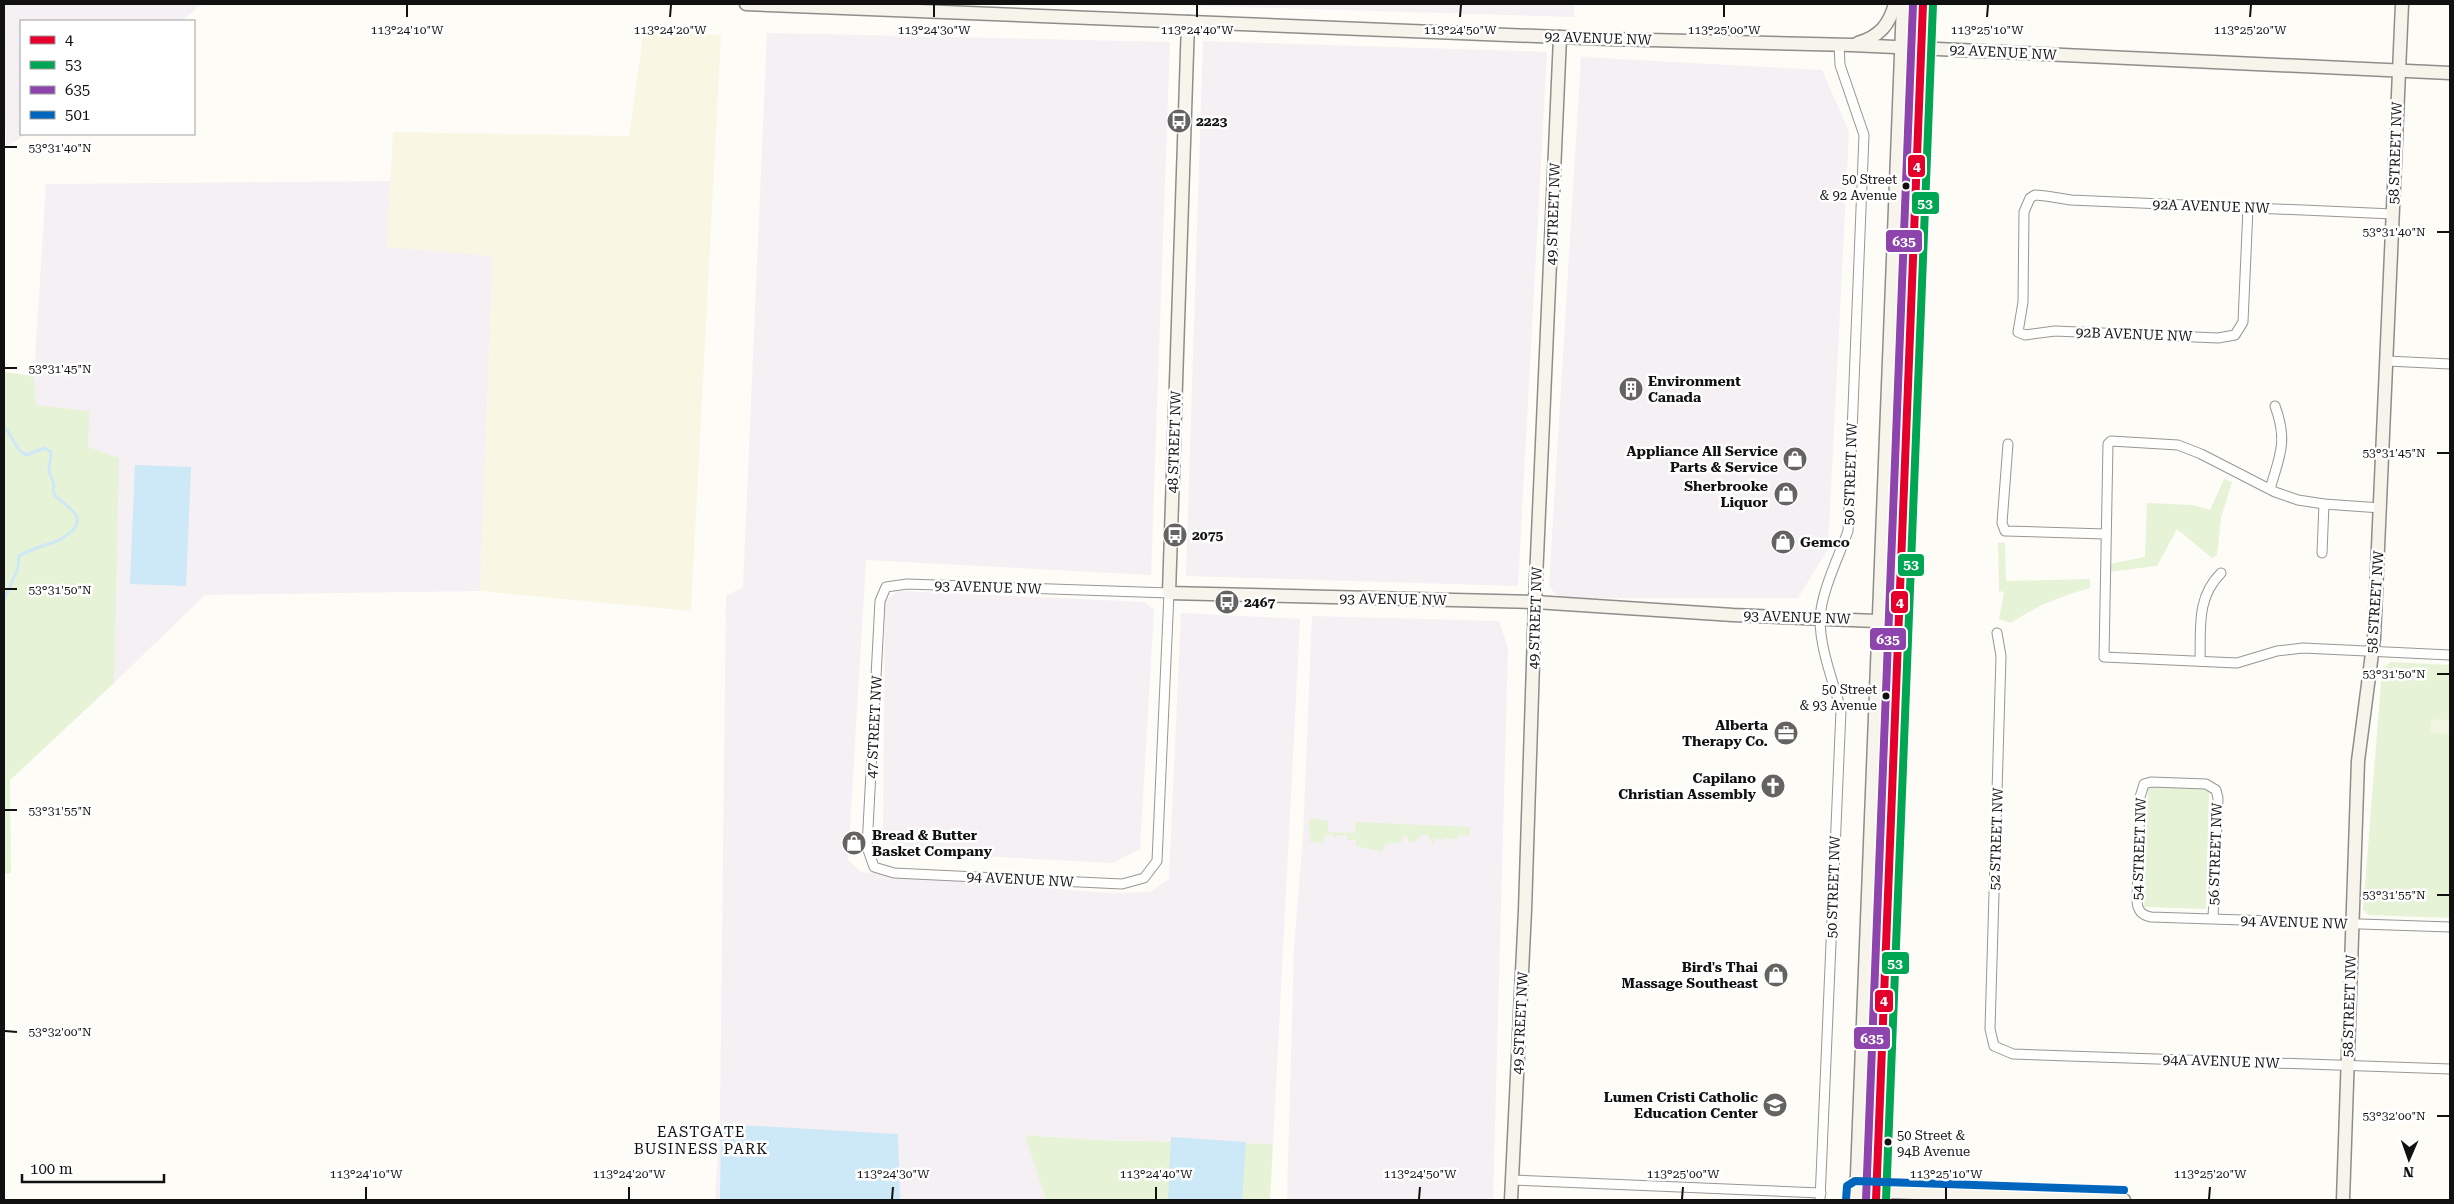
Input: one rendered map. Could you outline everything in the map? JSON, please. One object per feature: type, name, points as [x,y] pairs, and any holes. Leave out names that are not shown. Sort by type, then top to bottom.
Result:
[{"type":"street","name":"92 AVENUE NW","points":[[746,4],[1560,37],[1845,44],[2450,73]]},
{"type":"street","points":[[1845,44],[1870,39],[1885,28],[1895,4]]},
{"type":"street","points":[[1903,4],[1856,1196],[1912,1193],[1986,1198],[2124,1200]]},
{"type":"street","points":[[1876,1196],[1923,4]]},
{"type":"street","name":"58 STREET NW","points":[[2343,1200],[2358,761],[2372,652],[2381,508],[2402,4]]},
{"type":"street","name":"48 STREET NW","points":[[1157,862],[1169,594],[1188,22]]},
{"type":"street","name":"49 STREET NW","points":[[1511,1200],[1527,872],[1535,602],[1560,37]]},
{"type":"street","name":"50 STREET NW","points":[[1820,1197],[1841,710],[1822,638],[1820,618],[1828,585],[1848,531],[1864,135],[1840,65],[1845,44]]},
{"type":"street","name":"92A AVENUE NW","points":[[2018,332],[2023,302],[2024,212],[2030,198],[2035,195],[2071,200],[2393,214]]},
{"type":"street","name":"92B AVENUE NW","points":[[2018,332],[2025,335],[2055,331],[2229,338],[2235,335],[2244,322],[2248,208]]},
{"type":"street","points":[[2387,361],[2450,364]]},
{"type":"street","points":[[2270,489],[2283,445],[2281,423],[2275,406]]},
{"type":"street","points":[[2381,508],[2298,500],[2270,489],[2201,454],[2178,445],[2110,441],[2108,444],[2105,534],[2104,658],[2237,663],[2294,648],[2450,655]]},
{"type":"street","points":[[2008,444],[2002,523],[2005,531],[2105,534]]},
{"type":"street","points":[[2322,553],[2324,504]]},
{"type":"street","points":[[2200,661],[2202,606],[2206,591],[2221,573]]},
{"type":"street","name":"93 AVENUE NW","points":[[886,587],[907,584],[1169,594],[1535,602],[1900,622]]},
{"type":"street","name":"47 STREET NW","points":[[874,867],[867,847],[880,601],[886,587]]},
{"type":"street","name":"52 STREET NW","points":[[1994,1046],[1990,1029],[2002,656],[1997,633]]},
{"type":"street","name":"54 STREET NW","points":[[2140,912],[2137,899],[2140,797],[2142,787],[2151,782],[2206,784],[2216,790]]},
{"type":"street","name":"56 STREET NW","points":[[2213,919],[2218,798],[2216,790]]},
{"type":"street","name":"94 AVENUE NW","points":[[874,867],[894,873],[1122,884],[1144,878],[1157,862]]},
{"type":"street","name":"94 AVENUE NW","points":[[2140,912],[2151,917],[2450,927]]},
{"type":"street","name":"94A AVENUE NW","points":[[1994,1046],[2013,1054],[2450,1069]]},
{"type":"street","points":[[1512,1180],[1820,1197]]},
{"type":"street","points":[[1899,1200],[1912,1193]]},
{"type":"shaded area","points":[[4,4],[202,4],[182,20],[20,20],[20,135],[24,135],[6,147],[6,133],[4,132]]},
{"type":"shaded area","points":[[1141,4],[1574,4],[1574,17]]},
{"type":"shaded area","points":[[644,30],[721,35],[691,611],[480,591],[493,256],[387,247],[393,132],[629,136]]},
{"type":"shaded area","points":[[767,33],[1170,42],[1151,575],[866,560],[848,860],[861,872],[1108,893],[1150,892],[1169,879],[1181,613],[1300,619],[1273,1144],[1096,1140],[1026,1135],[1046,1200],[715,1200],[720,1115],[726,596],[743,587]]},
{"type":"shaded area","points":[[1203,41],[1547,52],[1518,586],[1186,576]]},
{"type":"shaded area","points":[[1581,57],[1822,70],[1849,132],[1828,549],[1798,598],[1559,598],[1549,586]]},
{"type":"shaded area","points":[[390,181],[388,247],[493,255],[480,591],[205,595],[114,683],[114,457],[87,447],[36,405],[34,376],[46,184]]},
{"type":"shaded area","points":[[898,591],[1145,602],[1154,610],[1140,849],[1113,863],[901,852],[883,836],[885,601]]},
{"type":"shaded area","points":[[1312,616],[1499,621],[1508,648],[1493,1200],[1287,1200],[1294,947],[1303,836]]},
{"type":"green space","points":[[4,372],[34,376],[36,405],[89,411],[88,447],[119,458],[114,683],[10,780],[11,873],[4,874]]},
{"type":"green space","points":[[2224,479],[2232,482],[2221,518],[2217,555],[2212,558],[2177,529],[2157,566],[2108,572],[2109,564],[2145,557],[2147,503],[2193,505],[2210,510]]},
{"type":"green space","points":[[2005,542],[2006,581],[2090,579],[2090,588],[2049,602],[2011,623],[1999,619],[2004,592],[1999,591],[1998,543]]},
{"type":"green space","points":[[2390,662],[2450,665],[2450,918],[2369,915],[2363,910],[2382,670]]},
{"type":"green space","points":[[2431,719],[2450,720],[2450,734],[2430,733]]},
{"type":"green space","points":[[2148,787],[2209,789],[2206,909],[2144,907]]},
{"type":"green space","points":[[1309,818],[1328,821],[1328,832],[1355,833],[1356,822],[1470,827],[1470,835],[1458,836],[1457,839],[1443,838],[1443,841],[1435,838],[1433,845],[1428,835],[1420,835],[1420,838],[1416,839],[1415,842],[1408,843],[1408,837],[1403,836],[1402,842],[1386,844],[1382,852],[1356,846],[1356,840],[1348,840],[1346,835],[1337,835],[1335,840],[1334,835],[1325,835],[1324,843],[1310,842]]},
{"type":"green space","points":[[1025,1135],[1096,1140],[1273,1144],[1270,1200],[1046,1200]]},
{"type":"water","points":[[135,465],[191,467],[186,586],[130,584]]},
{"type":"water","points":[[721,1124],[898,1134],[900,1200],[720,1200]]},
{"type":"water","points":[[1171,1137],[1246,1142],[1242,1200],[1168,1200]]},
{"type":"waterway","points":[[4,427],[22,453],[26,455],[44,448],[51,452],[49,471],[54,484],[53,492],[56,497],[71,509],[77,519],[76,525],[71,532],[59,540],[19,556],[18,568],[4,600]]},
{"type":"transit line","name":"635","points":[[1866,1200],[1913,4]]},
{"type":"transit line","name":"4","points":[[1876,1200],[1923,4]]},
{"type":"transit line","name":"53","points":[[1886,1200],[1933,4]]},
{"type":"transit line","name":"501","points":[[1846,1200],[1847,1186],[1855,1181],[2124,1190]]},
{"type":"place","name":"2223","points":[[1179,121]]},
{"type":"place","name":"50 Street & 92 Avenue","points":[[1906,186]]},
{"type":"place","name":"Environment Canada","points":[[1631,389]]},
{"type":"place","name":"Appliance All Service Parts & Service","points":[[1795,459]]},
{"type":"place","name":"Sherbrooke Liquor","points":[[1786,494]]},
{"type":"place","name":"2075","points":[[1175,535]]},
{"type":"place","name":"Gemco","points":[[1783,542]]},
{"type":"place","name":"2467","points":[[1227,602]]},
{"type":"place","name":"50 Street & 93 Avenue","points":[[1886,696]]},
{"type":"place","name":"Alberta Therapy Co.","points":[[1786,733]]},
{"type":"place","name":"Capilano Christian Assembly","points":[[1773,786]]},
{"type":"place","name":"Bread & Butter Basket Company","points":[[854,843]]},
{"type":"place","name":"Bird's Thai Massage Southeast","points":[[1776,975]]},
{"type":"place","name":"Lumen Cristi Catholic Education Center","points":[[1775,1105]]},
{"type":"place","name":"50 Street & 94B Avenue","points":[[1888,1142]]},
{"type":"district","name":"EASTGATE BUSINESS PARK","points":[[701,1140]]}]
